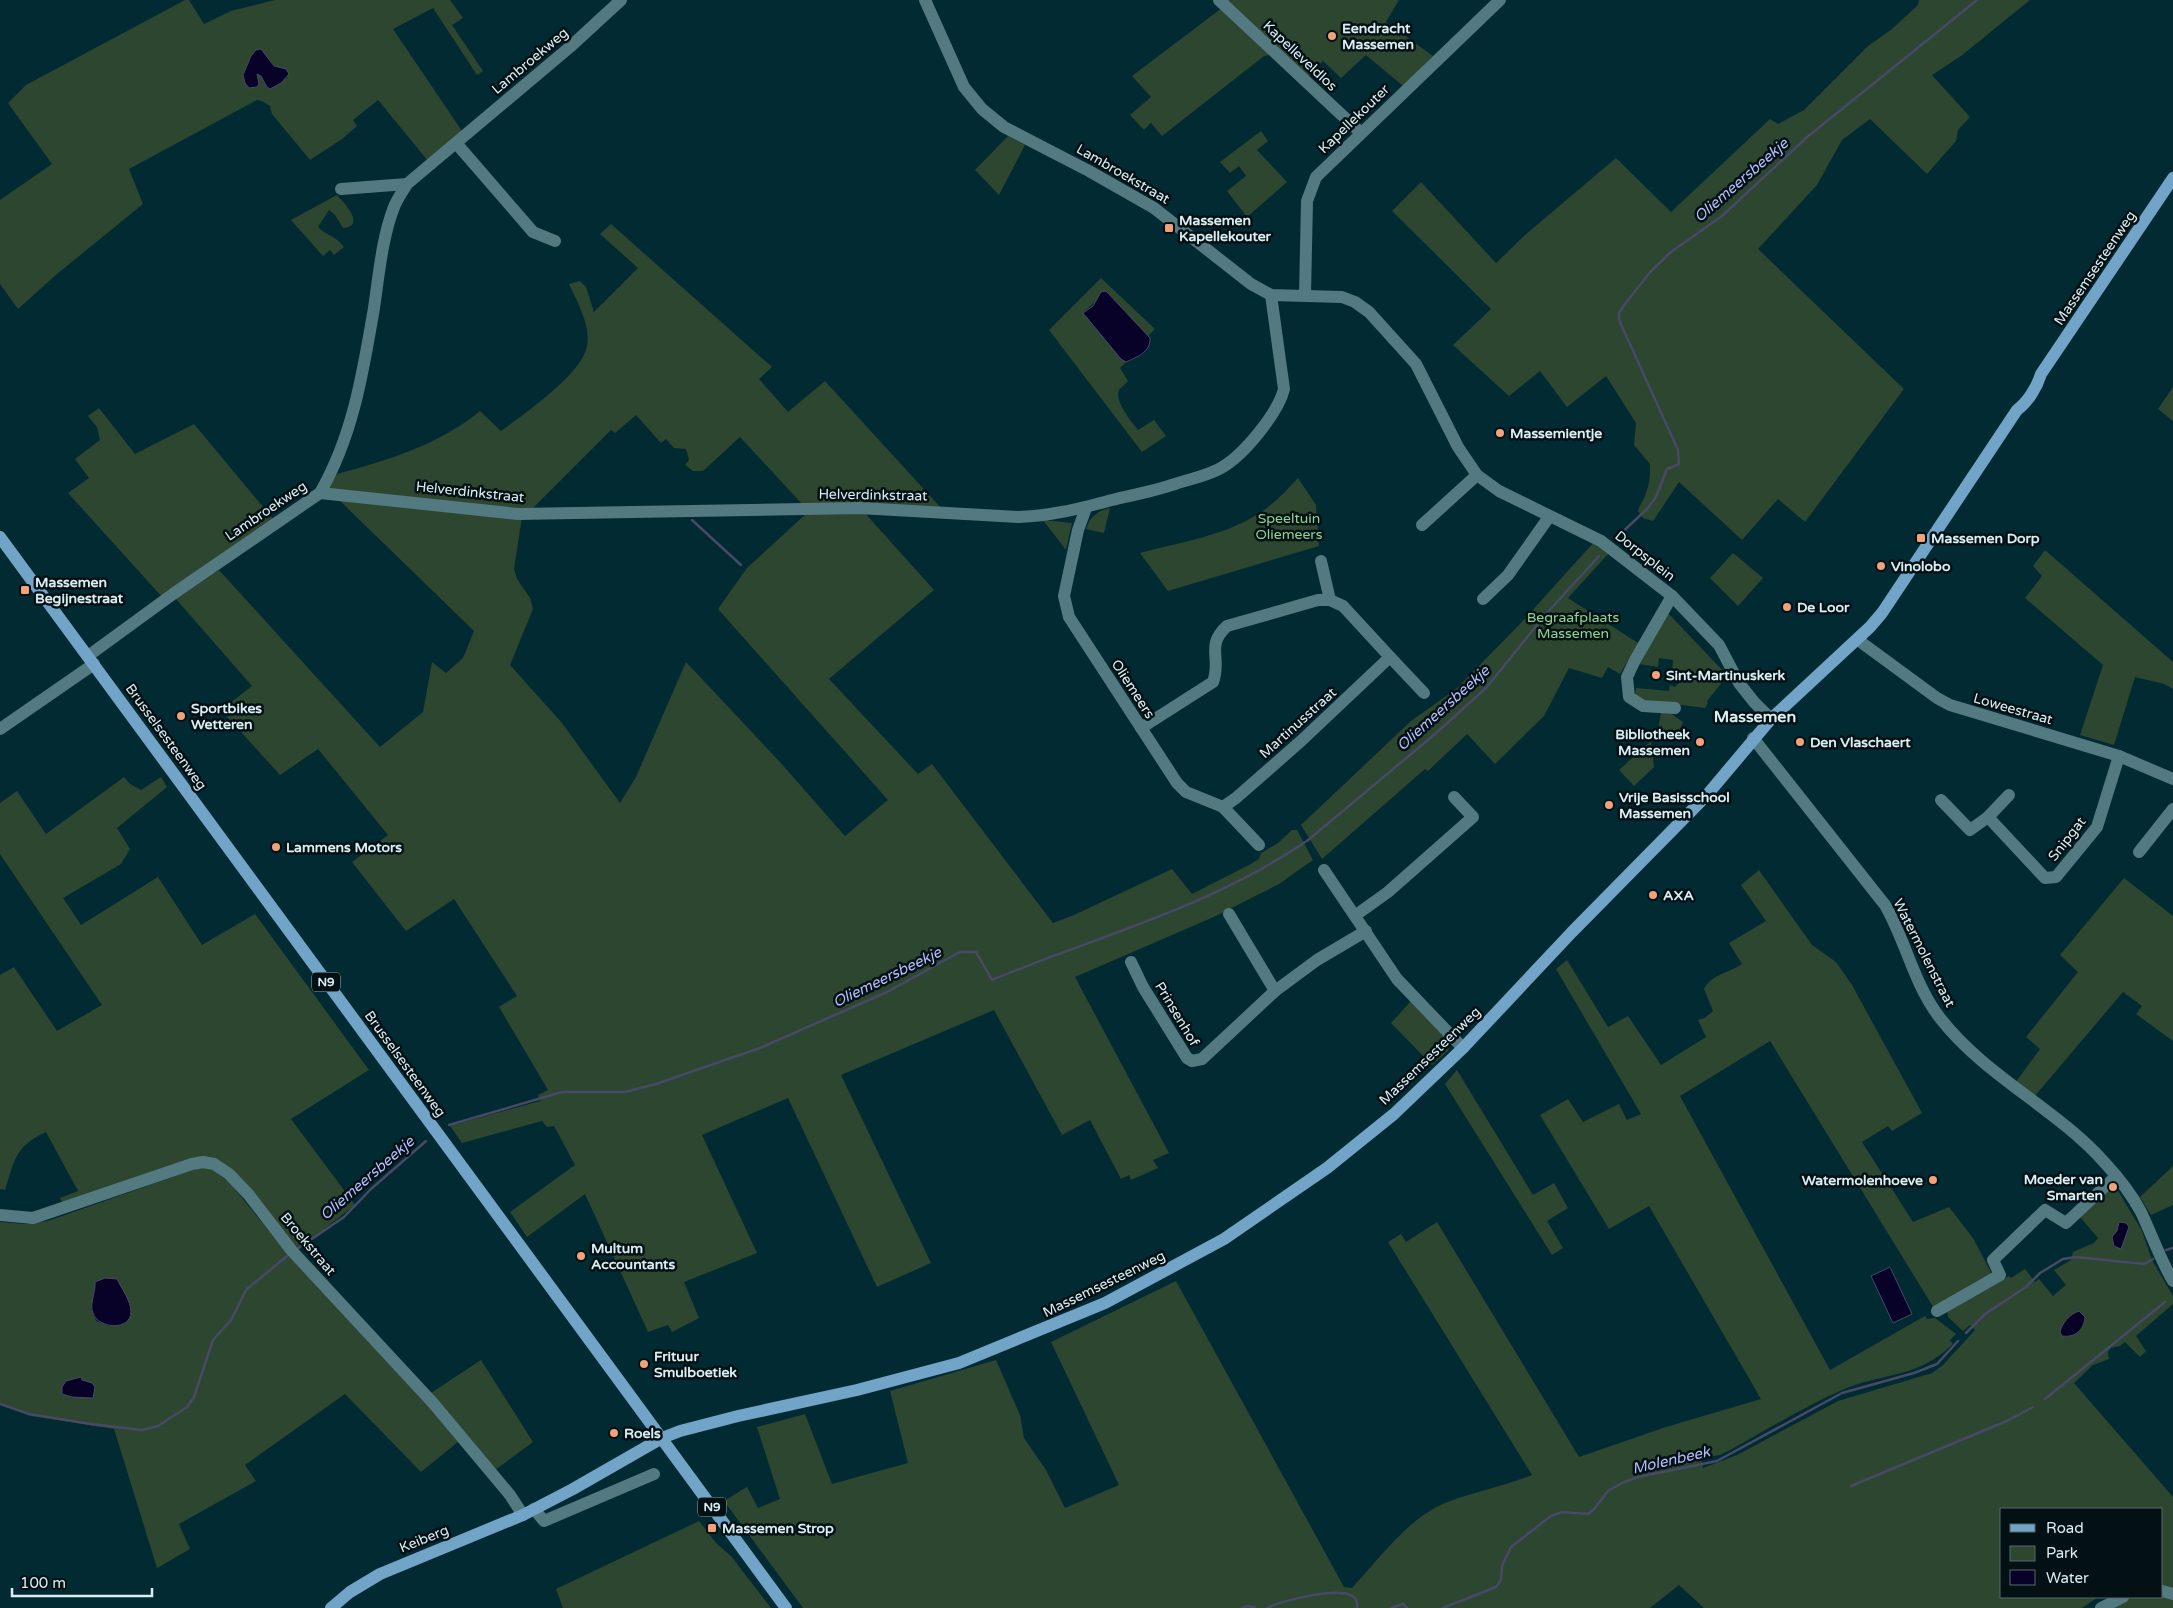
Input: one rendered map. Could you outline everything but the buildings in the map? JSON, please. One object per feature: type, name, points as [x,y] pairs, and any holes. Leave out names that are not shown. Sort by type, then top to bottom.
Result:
[{"type":"main road","name":"Massemsesteenweg","points":[[662,1438],[680,1431],[738,1416],[857,1390],[959,1363],[1106,1303],[1224,1239],[1327,1168],[1394,1114],[1463,1048],[1578,926],[1707,795],[1770,719],[1858,640],[1882,613],[2017,410],[2038,383],[2041,374],[2173,178]]},
{"type":"main road","name":"Brusselsesteenweg","points":[[0,537],[786,1608]]},
{"type":"main road","name":"Keiberg","points":[[330,1608],[350,1592],[380,1574],[528,1512],[573,1490],[662,1438]]},
{"type":"street","name":"Lambroekweg","points":[[0,729],[91,660],[173,594],[320,493],[335,468],[355,409],[363,374],[386,230],[394,205],[407,184],[570,47],[621,0]]},
{"type":"street","name":"Lambroekstraat","points":[[925,0],[964,87],[982,109],[1004,128],[1090,171],[1154,208],[1251,284],[1271,294],[1342,297],[1355,302],[1369,312],[1416,364],[1458,447],[1477,475],[1499,491],[1548,517],[1601,541]]},
{"type":"street","name":"Kapelleveldlos","points":[[1219,0],[1361,133]]},
{"type":"street","name":"Kapellekouter","points":[[1306,296],[1307,201],[1316,177],[1500,0]]},
{"type":"street","points":[[456,143],[533,232],[555,242]]},
{"type":"street","points":[[341,189],[407,184]]},
{"type":"street","name":"Helverdinkstraat","points":[[320,493],[518,514],[859,508],[1044,516],[1086,508],[1144,494],[1205,475],[1237,458],[1265,423],[1282,398],[1284,389],[1271,294]]},
{"type":"street","points":[[1422,525],[1477,475]]},
{"type":"street","name":"Oliemeers","points":[[1086,508],[1076,538],[1064,596],[1069,618],[1177,783],[1186,792],[1223,807],[1259,845]]},
{"type":"street","points":[[1484,599],[1508,575],[1548,517]]},
{"type":"street","name":"Dorpsplein","points":[[1601,541],[1672,596],[1719,645],[1740,683],[1770,719]]},
{"type":"street","points":[[1321,561],[1330,600]]},
{"type":"street","name":"Dorpsplein","points":[[1672,596],[1627,677],[1628,697],[1643,706],[1675,708]]},
{"type":"street","points":[[1141,728],[1213,682],[1217,671],[1214,644],[1218,634],[1227,626],[1318,600],[1330,600],[1343,606],[1424,693]]},
{"type":"street","name":"Loweestraat","points":[[1858,640],[1950,706],[2119,756],[2173,779]]},
{"type":"street","name":"Martinusstraat","points":[[1223,807],[1301,742],[1390,657]]},
{"type":"street","name":"Watermolenstraat","points":[[1753,738],[1885,906],[1895,922],[1932,1006],[1960,1042],[1997,1074],[2070,1129],[2116,1176],[2140,1211],[2173,1281]]},
{"type":"street","name":"Snipgat","points":[[1988,818],[2045,878],[2056,877],[2097,827],[2119,756]]},
{"type":"street","points":[[1942,800],[1970,830],[1988,818],[2009,795]]},
{"type":"street","points":[[1356,915],[1388,892],[1473,817],[1454,797]]},
{"type":"street","points":[[2139,852],[2173,809]]},
{"type":"street","points":[[1324,870],[1398,979],[1463,1048]]},
{"type":"street","points":[[1229,914],[1275,991]]},
{"type":"street","name":"Prinsenhof","points":[[1131,962],[1143,987],[1187,1058],[1192,1061],[1202,1058],[1275,991],[1317,960],[1366,931]]},
{"type":"street","name":"Broekstraat","points":[[0,1216],[33,1218],[192,1164],[203,1162],[214,1164],[229,1174],[310,1272],[433,1403],[510,1495],[528,1512]]},
{"type":"street","points":[[1937,1311],[2000,1275],[1993,1260],[2045,1210],[2066,1223],[2116,1176]]},
{"type":"street","points":[[528,1512],[544,1521],[654,1474]]},
{"type":"street","points":[[2101,1608],[2121,1598]]},
{"type":"green space","points":[[185,0],[189,0],[204,24],[231,11],[275,0],[450,0],[463,18],[452,25],[483,71],[477,75],[433,8],[393,29],[462,131],[428,161],[378,100],[353,120],[357,126],[342,139],[310,160],[272,114],[270,106],[257,100],[129,169],[143,204],[57,274],[18,309],[0,284],[0,200],[52,164],[8,103],[26,85]],"holes":[[[264,53],[274,66],[288,77],[270,89],[261,76],[256,73],[256,78],[243,75],[251,56]]]},
{"type":"green space","points":[[1225,0],[1399,0],[1386,22],[1433,56],[1403,86],[1366,55],[1341,78],[1323,61],[1307,78]]},
{"type":"green space","points":[[1919,0],[2030,0],[1961,56],[1932,75],[1970,117],[1958,130],[1956,141],[1927,174],[1870,119],[1842,140],[1817,185],[1758,249],[1904,389],[1805,522],[1778,499],[1742,540],[1679,482],[1653,521],[1643,518],[1638,511],[1648,486],[1650,464],[1634,445],[1636,423],[1606,376],[1567,407],[1540,371],[1509,396],[1453,345],[1491,309],[1392,211],[1421,182],[1496,263],[1525,235],[1616,158],[1671,212],[1770,119],[1778,124],[1804,110],[1868,46],[1892,29],[1918,5]]},
{"type":"green space","points":[[1222,8],[1270,55],[1264,56],[1162,136],[1151,123],[1144,130],[1130,115],[1151,97],[1132,76]]},
{"type":"green space","points":[[1261,131],[1268,141],[1257,150],[1287,182],[1247,217],[1227,191],[1246,176],[1239,166],[1230,173],[1220,162]]},
{"type":"green space","points":[[1008,136],[1025,145],[999,195],[975,170]]},
{"type":"green space","points":[[337,195],[352,214],[353,223],[343,228],[335,215],[329,210],[318,227],[344,247],[334,255],[330,250],[323,256],[291,220]]},
{"type":"green space","points":[[611,224],[772,367],[759,379],[788,412],[825,381],[942,509],[803,505],[740,437],[703,471],[693,471],[685,465],[689,460],[686,449],[674,448],[666,439],[661,443],[636,415],[615,433],[611,430],[530,511],[331,489],[329,486],[337,474],[412,450],[448,433],[480,411],[501,431],[564,381],[583,357],[588,338],[585,322],[569,284],[580,281],[586,287],[594,312],[638,268],[600,234]]},
{"type":"green space","points":[[1101,278],[1155,329],[1148,336],[1106,291],[1083,313],[1121,359],[1126,362],[1120,368],[1128,381],[1119,390],[1118,395],[1128,417],[1138,430],[1154,420],[1166,436],[1142,452],[1049,330]]},
{"type":"green space","points":[[2173,387],[2173,421],[2158,409]]},
{"type":"green space","points":[[99,408],[135,454],[194,424],[274,520],[163,598],[68,493],[89,478],[75,459],[100,440],[97,427],[88,416]]},
{"type":"green space","name":"Speeltuin Oliemeers","points":[[1298,478],[1316,505],[1319,546],[1168,591],[1140,553],[1218,533],[1233,527],[1271,505]]},
{"type":"green space","points":[[337,498],[522,517],[514,569],[517,579],[530,598],[533,609],[510,665],[562,723],[620,803],[636,777],[686,662],[779,761],[845,836],[888,800],[718,609],[747,568],[808,512],[863,511],[934,590],[829,679],[918,774],[932,764],[1053,923],[1172,869],[1192,894],[1259,859],[1261,853],[1278,843],[1292,830],[1297,830],[1313,860],[1279,884],[1216,916],[1075,977],[1169,1153],[1153,1160],[1158,1168],[1131,1180],[1129,1175],[1121,1179],[1090,1120],[1062,1135],[994,1010],[841,1075],[931,1263],[877,1287],[788,1098],[702,1135],[757,1253],[684,1282],[699,1318],[672,1332],[668,1325],[648,1332],[585,1194],[527,1237],[510,1212],[575,1165],[554,1126],[547,1127],[542,1121],[462,1143],[450,1126],[540,1101],[538,1095],[548,1090],[499,1007],[517,996],[454,899],[406,931],[352,862],[388,835],[318,749],[280,775],[221,710],[252,686],[176,599],[219,570],[380,747],[423,712],[432,662],[446,673],[463,658],[474,631]]},
{"type":"green space","points":[[1110,508],[1104,533],[1086,529],[1095,515]]},
{"type":"green space","points":[[1043,520],[1072,523],[1066,550],[1046,524]]},
{"type":"green space","name":"Begraafplaats Massemen","points":[[1595,541],[1610,552],[1568,598],[1638,643],[1620,674],[1608,667],[1602,678],[1569,668],[1544,716],[1495,764],[1467,734],[1428,771],[1425,769],[1322,859],[1301,825],[1411,721],[1456,689],[1520,624]]},
{"type":"green space","points":[[2045,550],[2173,662],[2173,689],[2164,684],[2135,677],[2114,745],[2080,735],[2103,665],[2025,598],[2042,576],[2033,566]]},
{"type":"green space","points":[[1733,553],[1763,578],[1738,606],[1710,578]]},
{"type":"green space","points":[[1666,611],[1725,673],[1724,680],[1707,701],[1708,703],[1705,708],[1635,699],[1636,688],[1669,691],[1670,685],[1675,687],[1679,683],[1680,678],[1676,674],[1672,674],[1673,660],[1659,658],[1658,667],[1639,664]]},
{"type":"green space","points":[[1661,712],[1670,713],[1683,722],[1679,731],[1658,730]]},
{"type":"green space","points":[[1651,741],[1654,767],[1634,786],[1619,770]]},
{"type":"green space","points":[[124,777],[130,784],[141,790],[161,777],[167,787],[117,828],[130,849],[121,864],[63,898],[81,925],[158,877],[202,945],[255,914],[369,1070],[291,1119],[355,1205],[297,1250],[220,1162],[63,1204],[60,1198],[78,1191],[46,1132],[28,1143],[17,1155],[5,1190],[0,1189],[0,975],[14,967],[57,1031],[102,1005],[0,854],[0,803],[17,791],[46,834]]},
{"type":"green space","points":[[1759,870],[1812,945],[1836,962],[1852,985],[1922,1113],[1892,1131],[1888,1126],[1862,1142],[1913,1222],[1949,1207],[1973,1238],[1993,1276],[1935,1310],[1770,1041],[1680,1096],[1830,1370],[1925,1316],[1927,1319],[1935,1318],[1956,1334],[1950,1340],[1953,1344],[1940,1355],[1926,1363],[1913,1369],[1842,1390],[1799,1411],[1720,1455],[1701,1458],[1703,1468],[1737,1455],[1838,1401],[1932,1373],[1943,1365],[1975,1330],[1970,1325],[1963,1331],[1948,1317],[1947,1310],[2009,1276],[2011,1278],[2025,1269],[2035,1282],[2039,1279],[2053,1296],[2066,1285],[2054,1270],[2071,1260],[2073,1252],[2094,1243],[2098,1238],[2080,1217],[2114,1184],[2142,1231],[2152,1260],[2173,1296],[2173,1304],[2136,1336],[2146,1351],[2140,1357],[2125,1342],[2120,1346],[2111,1348],[2108,1352],[2109,1359],[2093,1365],[2074,1383],[2173,1497],[2173,1592],[2163,1589],[2163,1508],[2000,1508],[2000,1598],[2097,1598],[2082,1608],[1704,1608],[1679,1585],[1650,1608],[803,1608],[724,1501],[747,1487],[758,1508],[780,1499],[757,1427],[805,1414],[832,1484],[908,1463],[890,1391],[996,1360],[1020,1415],[1024,1438],[1046,1470],[1065,1508],[1119,1485],[1051,1342],[1176,1281],[1344,1587],[1352,1588],[1406,1529],[1431,1510],[1456,1499],[1532,1475],[1388,1242],[1401,1234],[1406,1242],[1437,1222],[1579,1457],[1666,1427],[1761,1399],[1649,1206],[1609,1229],[1540,1115],[1568,1099],[1583,1122],[1619,1104],[1627,1120],[1641,1114],[1556,969],[1567,960],[1608,1027],[1628,1016],[1661,1065],[1706,1037],[1698,1020],[1705,1018],[1713,1011],[1704,989],[1711,980],[1742,964],[1729,943],[1766,921],[1741,885]]},
{"type":"green space","points":[[2124,878],[2173,916],[2173,1041],[2136,1014],[2142,1006],[2123,992],[2034,1097],[2015,1083],[2040,1049],[2026,1037],[2078,972],[2060,955]]},
{"type":"green space","points":[[1411,1001],[1445,1036],[1450,1045],[1448,1051],[1432,1065],[1391,1023]]},
{"type":"green space","points":[[1457,1070],[1533,1195],[1554,1183],[1568,1208],[1547,1221],[1563,1248],[1552,1255],[1445,1084]]},
{"type":"green space","points":[[2173,1166],[2173,1205],[2151,1215],[2140,1197]]},
{"type":"green space","points":[[201,1167],[211,1169],[229,1182],[296,1264],[443,1422],[458,1442],[421,1472],[345,1394],[245,1465],[256,1481],[179,1524],[190,1549],[157,1568],[114,1429],[31,1416],[0,1404],[0,1222],[25,1224],[48,1221]],"holes":[[[96,1289],[120,1325],[108,1326],[96,1321],[91,1308]],[[82,1380],[88,1382],[83,1398],[62,1394]]]},
{"type":"green space","points":[[481,1360],[533,1442],[495,1470],[431,1393]]},
{"type":"green space","points":[[699,1521],[717,1544],[731,1556],[771,1608],[563,1608],[556,1589]]},
{"type":"green space","points":[[2173,1597],[2173,1608],[2108,1608],[2130,1598]]},
{"type":"water","points":[[261,49],[274,66],[286,69],[289,74],[281,83],[270,89],[261,76],[257,74],[259,84],[257,87],[249,88],[245,83],[243,75],[251,56],[256,50]]},
{"type":"water","points":[[1106,291],[1150,338],[1150,343],[1146,350],[1139,356],[1126,362],[1121,359],[1083,313],[1093,306],[1101,292]]},
{"type":"water","points":[[2119,1222],[2126,1223],[2129,1227],[2121,1249],[2114,1246],[2112,1237],[2117,1231]]},
{"type":"water","points":[[1890,1267],[1912,1314],[1893,1323],[1871,1276]]},
{"type":"water","points":[[105,1278],[117,1279],[130,1304],[130,1318],[120,1325],[107,1325],[96,1318],[93,1313],[95,1282]]},
{"type":"water","points":[[2079,1311],[2085,1317],[2081,1329],[2071,1336],[2062,1336],[2060,1332],[2065,1322]]},
{"type":"water","points":[[81,1377],[82,1380],[92,1383],[95,1387],[93,1398],[72,1397],[62,1394],[62,1387],[66,1381]]},
{"type":"waterway","name":"Oliemeersbeekje","points":[[1615,539],[1647,509],[1656,497],[1667,469],[1679,464],[1678,450],[1619,320],[1619,313],[1625,304],[1651,271],[1671,252],[1722,216],[1806,138],[1977,0]]},
{"type":"waterway","points":[[692,520],[741,565]]},
{"type":"waterway","name":"Oliemeersbeekje","points":[[1307,841],[1435,734],[1486,688],[1546,614],[1599,556]]},
{"type":"waterway","name":"Oliemeersbeekje","points":[[449,1125],[562,1092],[625,1092],[656,1084],[760,1048],[887,992],[960,952],[976,952],[992,980],[1191,903],[1268,865],[1305,842]]},
{"type":"waterway","name":"Oliemeersbeekje","points":[[297,1249],[344,1217],[371,1189],[426,1141]]},
{"type":"waterway","name":"Molenbeek","points":[[2166,1250],[2173,1248]]},
{"type":"waterway","name":"Oliemeersbeekje","points":[[0,1404],[29,1414],[91,1424],[142,1430],[158,1426],[187,1407],[194,1397],[213,1340],[231,1320],[246,1290],[287,1256]]},
{"type":"waterway","name":"Molenbeek","points":[[1966,1333],[1985,1314],[2026,1287],[2040,1273],[2063,1259],[2076,1257],[2144,1264],[2153,1259]]},
{"type":"waterway","points":[[2045,1399],[2165,1302]]},
{"type":"waterway","name":"Molenbeek","points":[[1443,1608],[1496,1587],[1501,1580],[1502,1566],[1511,1547],[1551,1516],[1562,1512],[1588,1514],[1608,1491],[1622,1483],[1638,1477],[1717,1461],[1842,1393],[1914,1373],[1937,1364],[1958,1341]]},
{"type":"waterway","points":[[1851,1486],[2009,1420],[2033,1407]]},
{"type":"waterway","points":[[1267,1608],[1286,1601],[1328,1593],[1350,1595],[1356,1600],[1357,1608]]},
{"type":"waterway","points":[[1391,1608],[1403,1604],[1407,1608]]},
{"type":"waterway","points":[[1242,1608],[1248,1606],[1255,1608]]},
{"type":"place","name":"Eendracht Massemen","points":[[1332,36]]},
{"type":"place","name":"Massemen Kapellekouter","points":[[1169,228]]},
{"type":"place","name":"Massemientje","points":[[1500,433]]},
{"type":"place","name":"Massemen Dorp","points":[[1921,538]]},
{"type":"place","name":"Vinolobo","points":[[1881,566]]},
{"type":"place","name":"Massemen Begijnestraat","points":[[25,590]]},
{"type":"place","name":"De Loor","points":[[1787,607]]},
{"type":"place","name":"Sint-Martinuskerk","points":[[1656,675]]},
{"type":"place","name":"Sportbikes Wetteren","points":[[181,716]]},
{"type":"place","name":"Bibliotheek Massemen","points":[[1700,742]]},
{"type":"place","name":"Den Vlaschaert","points":[[1800,742]]},
{"type":"place","name":"Vrije Basisschool Massemen","points":[[1609,805]]},
{"type":"place","name":"Lammens Motors","points":[[276,847]]},
{"type":"place","name":"AXA","points":[[1653,895]]},
{"type":"place","name":"Watermolenhoeve","points":[[1933,1180]]},
{"type":"place","name":"Moeder van Smarten","points":[[2113,1187]]},
{"type":"place","name":"Multum Accountants","points":[[581,1256]]},
{"type":"place","name":"Frituur Smulboetiek","points":[[644,1364]]},
{"type":"place","name":"Roels","points":[[614,1433]]},
{"type":"place","name":"Massemen Strop","points":[[712,1528]]},
{"type":"district","name":"Massemen","points":[[1755,717]]}]
